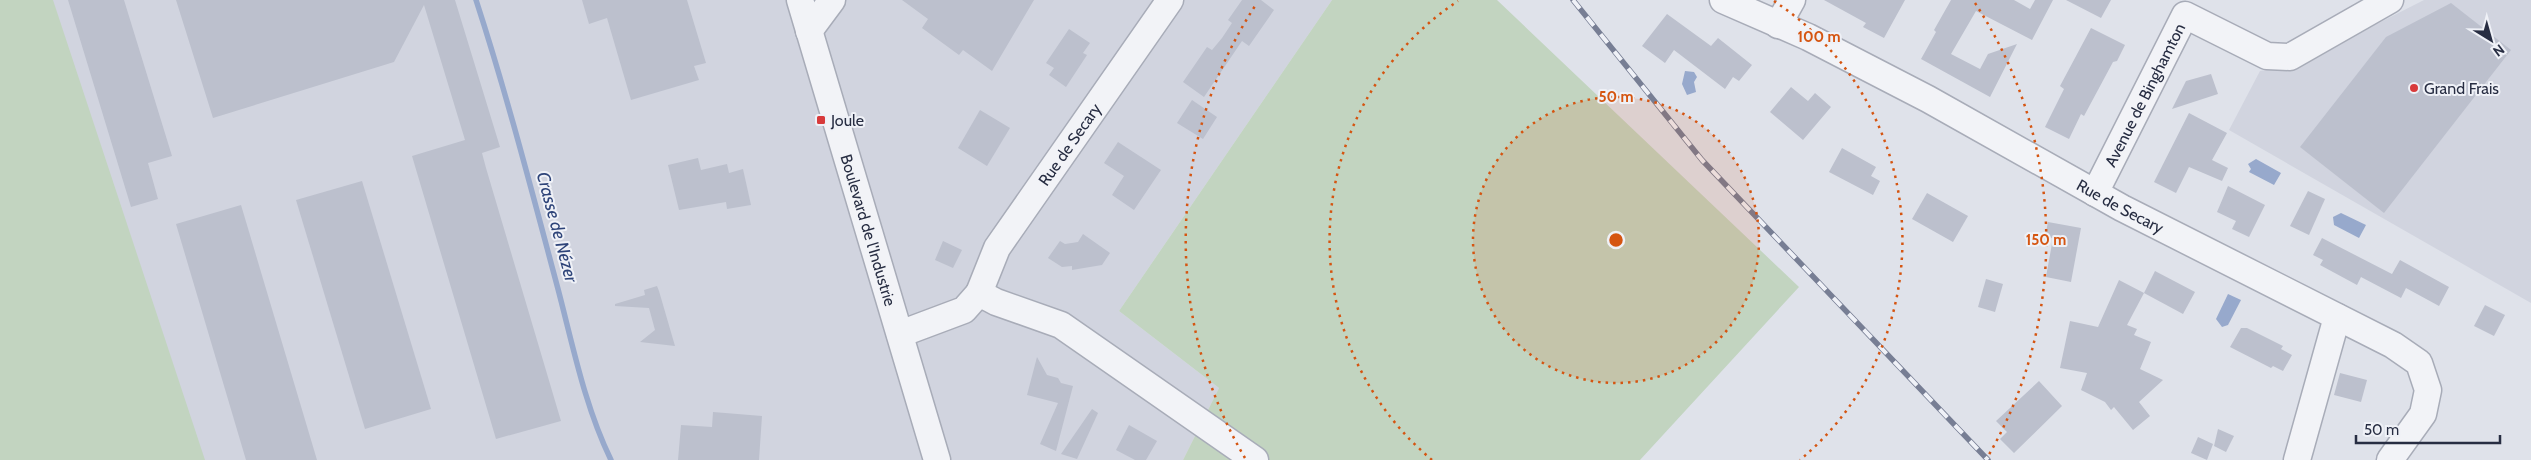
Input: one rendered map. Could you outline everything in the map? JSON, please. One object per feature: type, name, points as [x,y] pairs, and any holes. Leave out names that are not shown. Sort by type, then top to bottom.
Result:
[{"type":"street","name":"Boulevard de l'Industrie","points":[[800,0],[937,460]]},
{"type":"street","points":[[810,31],[832,0]]},
{"type":"street","name":"Rue de Secary","points":[[900,334],[964,310],[979,293],[997,248],[1170,0]]},
{"type":"street","name":"Rue de Secary","points":[[1723,0],[1808,37],[1928,99],[2095,193],[2393,345],[2419,362],[2428,390],[2423,414],[2390,460]]},
{"type":"street","points":[[1778,25],[1792,0]]},
{"type":"street","name":"Avenue de Binghamton","points":[[2095,193],[2182,8],[2267,56],[2290,57],[2390,0]]},
{"type":"street","points":[[979,293],[996,302],[1061,325],[1255,460]]},
{"type":"street","points":[[2297,460],[2337,317]]},
{"type":"shaded area","points":[[0,0],[1332,0],[1119,311],[1219,388],[1183,460],[0,460]]},
{"type":"shaded area","points":[[2424,0],[2531,0],[2531,303],[2229,130],[2260,71],[2296,65]]},
{"type":"green space","points":[[0,0],[53,0],[205,460],[0,460]]},
{"type":"green space","points":[[1332,0],[1497,0],[1799,287],[1640,460],[1183,460],[1219,388],[1119,311]]},
{"type":"water","points":[[1685,71],[1694,72],[1697,77],[1694,82],[1696,92],[1687,95],[1682,84]]},
{"type":"water","points":[[2256,159],[2281,173],[2274,185],[2249,172],[2251,169],[2248,164]]},
{"type":"water","points":[[2341,213],[2366,225],[2359,238],[2334,225],[2333,217]]},
{"type":"water","points":[[2228,294],[2241,300],[2228,325],[2222,327],[2216,319]]},
{"type":"building","points":[[68,0],[124,0],[172,156],[148,163],[158,199],[131,207]]},
{"type":"building","points":[[176,0],[455,0],[500,147],[482,153],[561,421],[496,439],[412,156],[465,140],[424,5],[394,62],[213,118]]},
{"type":"building","points":[[582,0],[687,0],[706,63],[694,66],[699,80],[631,100],[607,18],[589,24]]},
{"type":"building","points":[[902,0],[1034,0],[992,71],[963,50],[959,55],[922,28],[928,19]]},
{"type":"building","points":[[1242,0],[1261,0],[1274,10],[1249,46],[1242,41],[1204,97],[1183,82],[1207,47],[1212,50],[1222,38],[1232,23],[1228,20]]},
{"type":"building","points":[[1824,0],[1905,0],[1884,38],[1863,27],[1866,23]]},
{"type":"building","points":[[1951,0],[2014,0],[2030,9],[2035,0],[2053,0],[2032,40],[1976,11],[1951,54],[1980,69],[1988,54],[2017,44],[1990,97],[1921,59],[1936,32],[1934,30]]},
{"type":"building","points":[[2066,0],[2111,0],[2101,18]]},
{"type":"building","name":"Grand Frais","points":[[2451,3],[2511,50],[2384,213],[2300,147],[2386,37]]},
{"type":"building","points":[[1667,14],[1711,46],[1718,38],[1752,65],[1739,81],[1733,77],[1725,89],[1674,50],[1665,63],[1642,46]]},
{"type":"building","points":[[2091,28],[2125,45],[2117,61],[2113,62],[2084,116],[2081,114],[2069,139],[2045,127],[2064,89],[2060,86]]},
{"type":"building","points":[[1069,29],[1090,43],[1083,53],[1087,55],[1066,87],[1049,75],[1054,68],[1046,63]]},
{"type":"building","points":[[2211,74],[2218,94],[2172,109],[2186,81]]},
{"type":"building","points":[[1791,87],[1808,101],[1815,93],[1831,107],[1803,140],[1770,112]]},
{"type":"building","points":[[1192,100],[1217,117],[1203,139],[1177,123]]},
{"type":"building","points":[[980,110],[1010,128],[987,166],[958,148]]},
{"type":"building","points":[[2189,113],[2227,133],[2212,160],[2228,168],[2222,181],[2189,167],[2176,193],[2154,182]]},
{"type":"building","points":[[1118,142],[1161,170],[1134,210],[1112,195],[1124,176],[1104,163]]},
{"type":"building","points":[[1842,148],[1876,167],[1871,176],[1880,181],[1873,195],[1829,172]]},
{"type":"building","points":[[698,158],[701,170],[727,164],[729,173],[743,169],[751,205],[727,209],[726,202],[679,210],[668,165]]},
{"type":"building","points":[[362,181],[431,409],[365,429],[296,200]]},
{"type":"building","points":[[2228,186],[2265,205],[2249,237],[2232,229],[2236,221],[2217,212]]},
{"type":"building","points":[[2308,191],[2325,199],[2309,235],[2290,226]]},
{"type":"building","points":[[1927,193],[1968,216],[1953,242],[1912,219]]},
{"type":"building","points":[[241,205],[317,460],[246,460],[176,224]]},
{"type":"building","points":[[2048,222],[2081,228],[2071,282],[2046,277],[2053,238],[2045,237]]},
{"type":"building","points":[[1083,234],[1110,253],[1102,265],[1072,270],[1072,266],[1062,267],[1048,258],[1060,241],[1065,244],[1078,242]]},
{"type":"building","points":[[2322,238],[2392,274],[2400,260],[2449,287],[2439,306],[2406,288],[2401,298],[2361,277],[2357,285],[2320,265],[2323,260],[2313,255]]},
{"type":"building","points":[[943,241],[962,250],[953,268],[935,260]]},
{"type":"building","points":[[2155,271],[2195,292],[2183,314],[2144,293]]},
{"type":"building","points":[[1986,279],[2003,284],[1995,312],[1978,307]]},
{"type":"building","points":[[2119,280],[2144,293],[2127,325],[2137,329],[2134,335],[2151,342],[2140,369],[2163,380],[2139,402],[2150,416],[2133,430],[2114,407],[2111,410],[2105,402],[2081,390],[2087,373],[2060,368],[2070,321],[2098,327]]},
{"type":"building","points":[[657,286],[675,346],[640,342],[655,330],[649,308],[615,306],[615,304],[645,295],[644,290]]},
{"type":"building","points":[[2485,305],[2505,315],[2494,336],[2474,326]]},
{"type":"building","points":[[2241,328],[2247,328],[2283,346],[2281,349],[2292,355],[2283,371],[2273,366],[2271,368],[2230,347]]},
{"type":"building","points":[[1037,357],[1047,375],[1058,378],[1061,383],[1073,386],[1056,451],[1040,444],[1058,403],[1027,395]]},
{"type":"building","points":[[2340,373],[2367,380],[2361,402],[2334,395]]},
{"type":"building","points":[[2039,381],[2062,406],[2014,453],[2000,439],[2007,432],[1996,421]]},
{"type":"building","points":[[1092,409],[1098,413],[1077,459],[1061,454]]},
{"type":"building","points":[[713,412],[762,416],[759,460],[678,460],[681,425],[712,427]]},
{"type":"building","points":[[1129,425],[1157,441],[1146,460],[1135,460],[1116,450]]},
{"type":"building","points":[[2218,429],[2234,436],[2226,452],[2214,446]]},
{"type":"building","points":[[2198,437],[2213,444],[2207,460],[2191,453]]},
{"type":"waterway","name":"Crasse de Nézer","points":[[476,0],[519,144],[580,376],[594,419],[611,460]]},
{"type":"railway","points":[[1573,0],[1702,160],[1988,460]]},
{"type":"place","name":"Grand Frais","points":[[2414,88]]},
{"type":"place","name":"Joule","points":[[821,120]]}]
